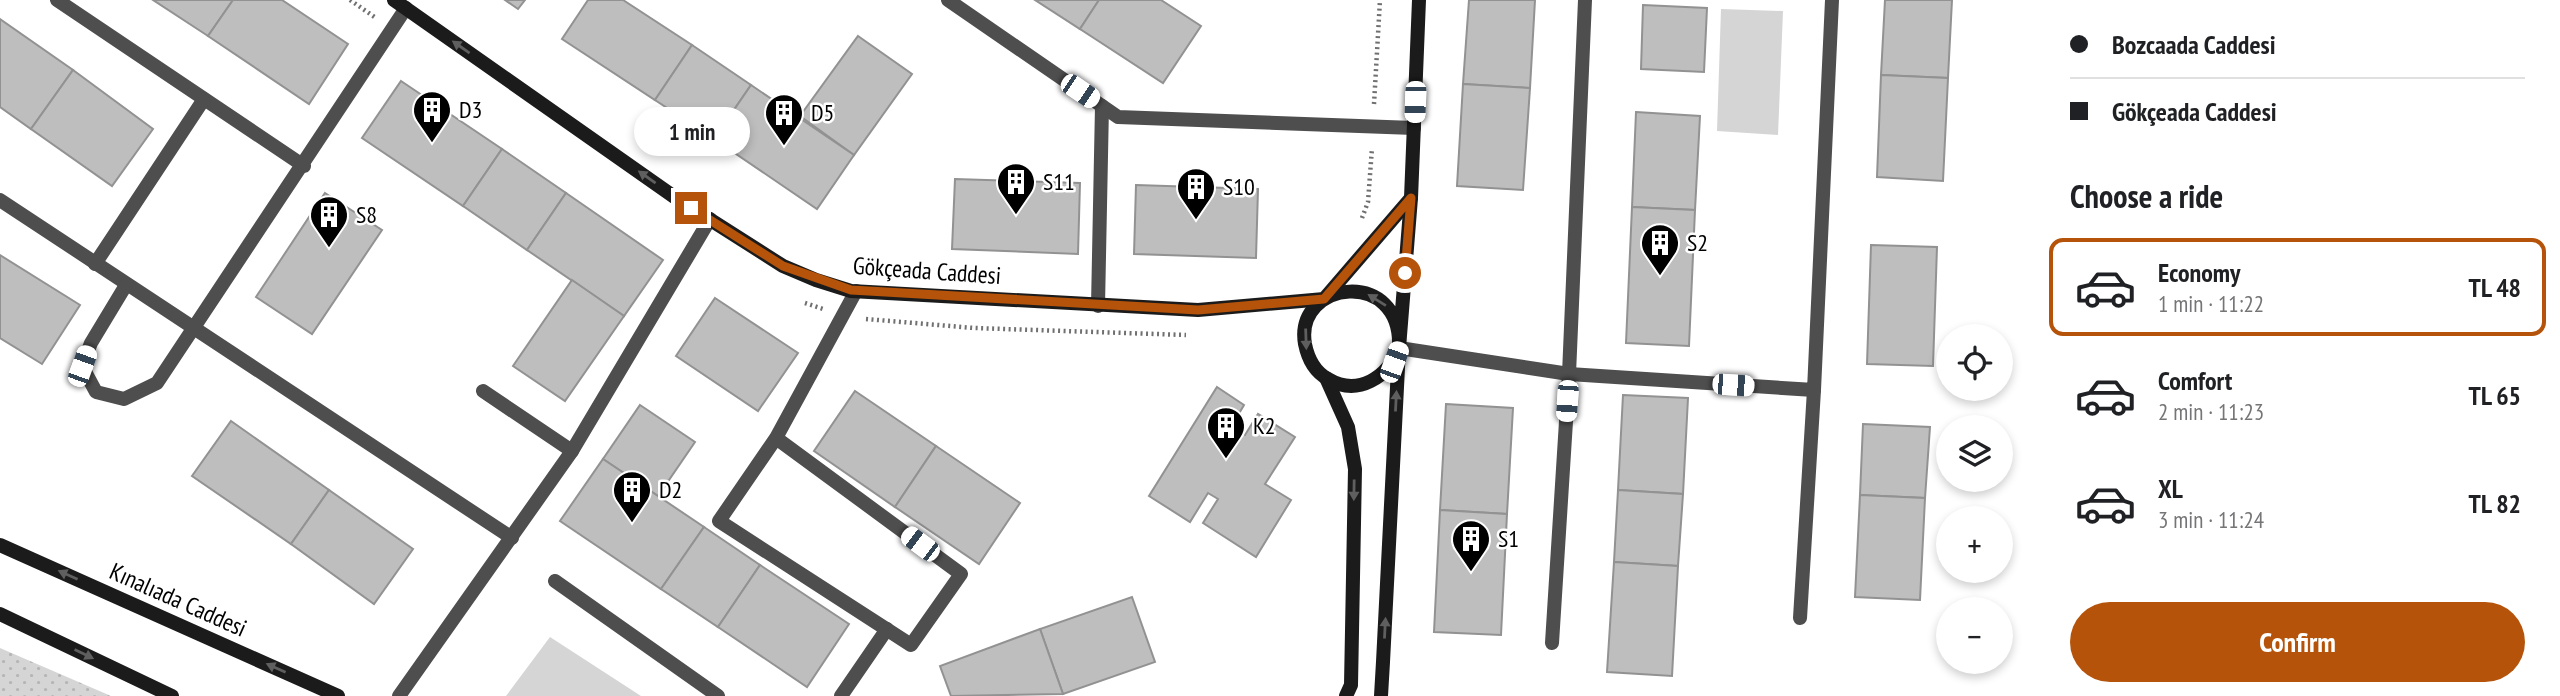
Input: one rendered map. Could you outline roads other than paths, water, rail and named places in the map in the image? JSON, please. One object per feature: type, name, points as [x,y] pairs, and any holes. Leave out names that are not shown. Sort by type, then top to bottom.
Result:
[{"type":"street","points":[[57,0],[304,166]]},
{"type":"street","points":[[948,0],[1118,117],[1414,128]]},
{"type":"street","points":[[1411,198],[1310,317],[1304,339],[1307,354],[1314,368],[1326,378],[1348,385],[1370,382],[1394,362],[1399,348],[1411,198],[1419,0]]},
{"type":"street","points":[[1552,643],[1569,374],[1585,0]]},
{"type":"street","points":[[1800,618],[1814,390],[1832,0]]},
{"type":"street","points":[[126,285],[91,342],[82,366],[96,392],[124,399],[157,383],[304,166],[392,29],[400,4]]},
{"type":"street","name":"Gökçeada Caddesi","points":[[400,4],[710,219],[783,266],[816,280],[856,290],[1198,310],[1324,299]]},
{"type":"street","points":[[95,264],[204,99]]},
{"type":"street","points":[[1098,306],[1102,106]]},
{"type":"street","points":[[0,200],[512,538]]},
{"type":"street","points":[[399,696],[572,451],[710,219]]},
{"type":"street","points":[[776,438],[961,574],[911,645],[719,521],[776,438],[856,290]]},
{"type":"street","points":[[1324,299],[1339,292],[1355,290],[1371,294],[1385,303],[1395,316],[1400,331],[1381,696]]},
{"type":"street","points":[[1399,348],[1569,374],[1814,390]]},
{"type":"street","points":[[1326,378],[1348,427],[1355,469],[1351,685],[1346,696]]},
{"type":"street","points":[[483,391],[572,451]]},
{"type":"street","name":"Kınalıada Caddesi","points":[[0,545],[338,696]]},
{"type":"street","points":[[555,580],[718,696]]},
{"type":"street","points":[[0,614],[172,696]]},
{"type":"street","points":[[841,696],[887,629]]},
{"type":"place","name":"D3","points":[[432,144]]},
{"type":"place","name":"D5","points":[[784,147]]},
{"type":"place","name":"S11","points":[[1016,216]]},
{"type":"place","name":"S10","points":[[1196,221]]},
{"type":"place","name":"S8","points":[[329,249]]},
{"type":"place","name":"S2","points":[[1660,277]]},
{"type":"place","name":"K2","points":[[1226,460]]},
{"type":"place","name":"D2","points":[[632,524]]},
{"type":"place","name":"S1","points":[[1471,573]]}]
